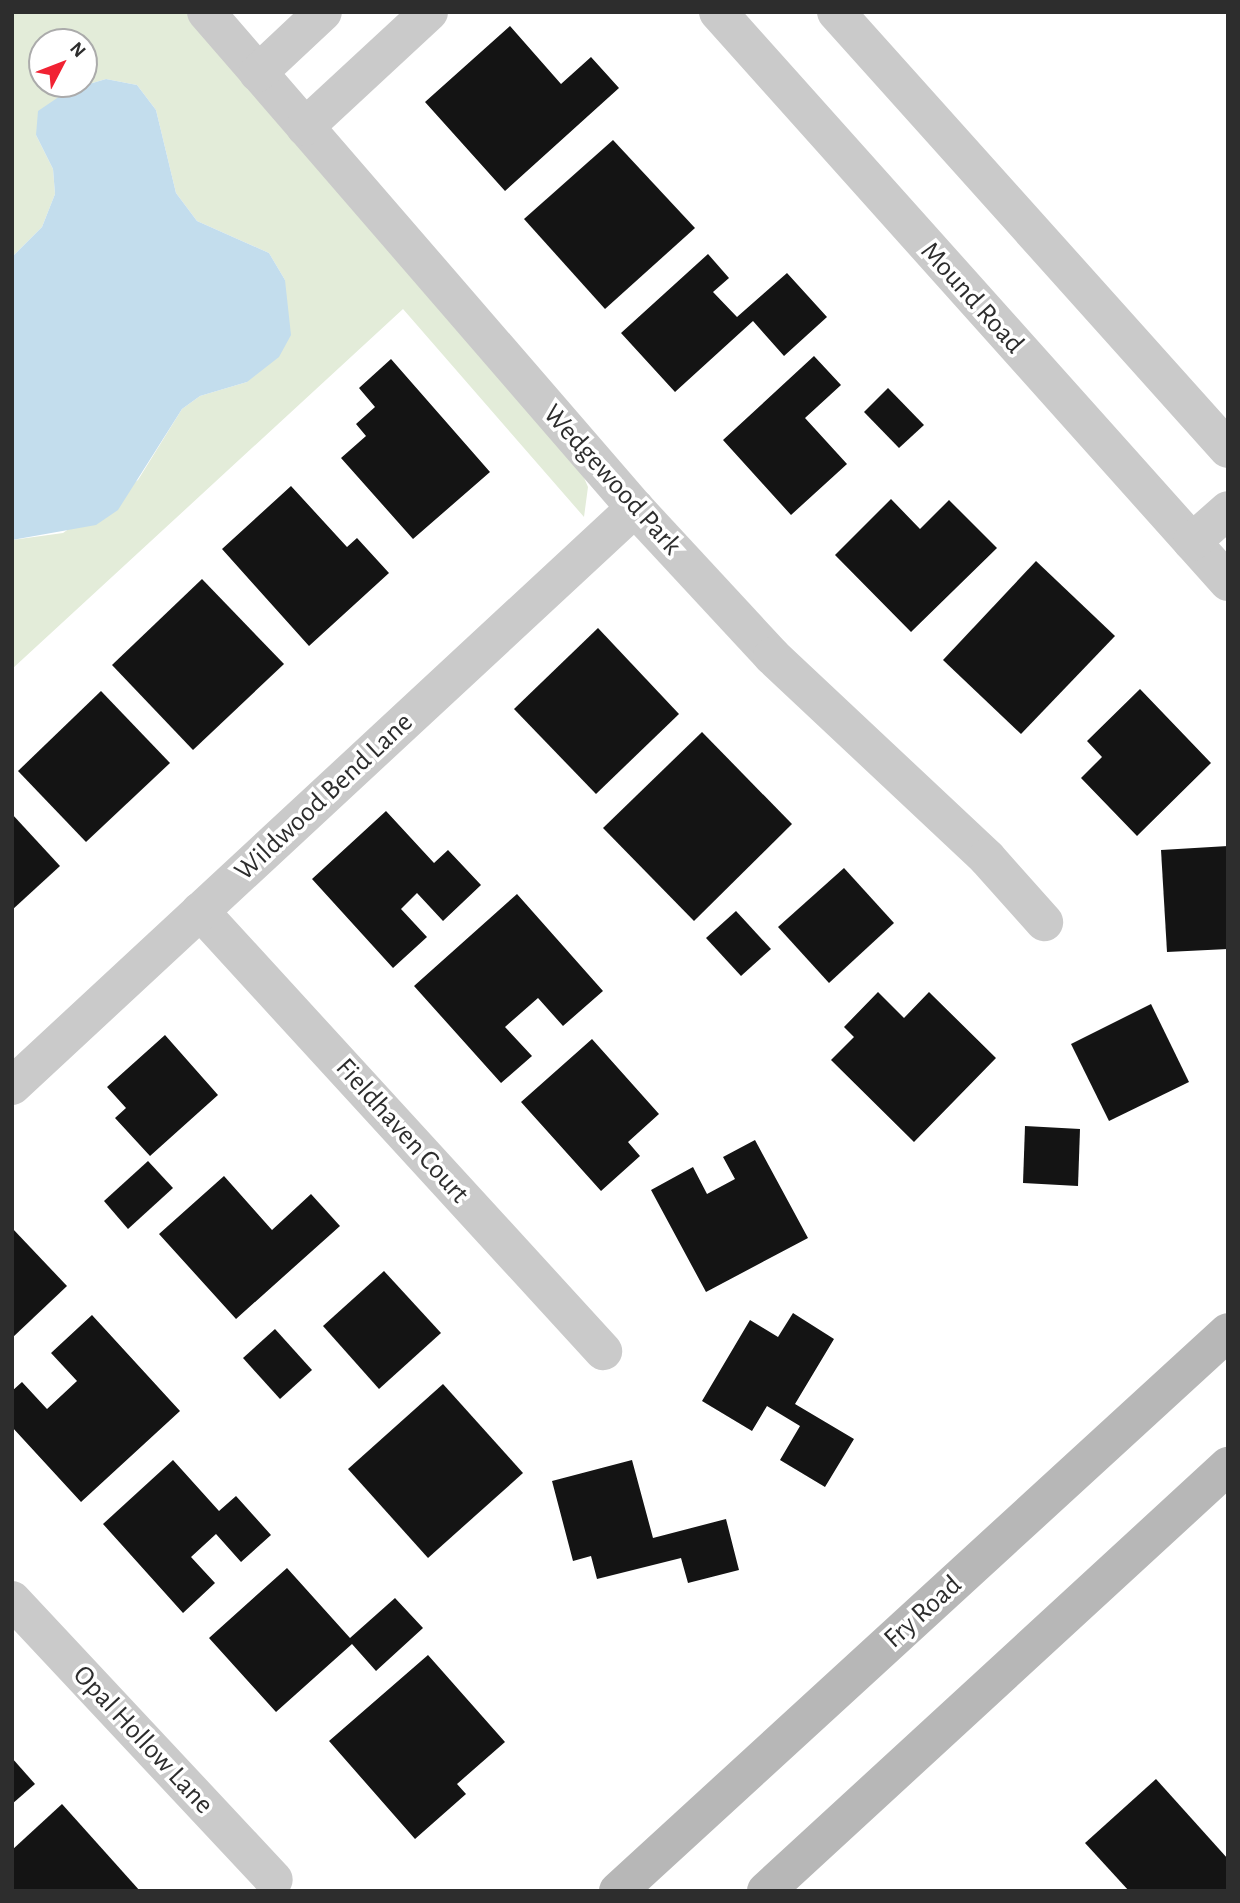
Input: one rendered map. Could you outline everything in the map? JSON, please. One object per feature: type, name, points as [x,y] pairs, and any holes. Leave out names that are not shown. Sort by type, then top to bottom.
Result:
[{"type":"main road","name":"Fry Road","points":[[618,1891],[1228,1332]]},
{"type":"main road","points":[[766,1891],[1228,1466]]},
{"type":"street","name":"Wedgewood Park","points":[[206,12],[635,508],[772,656],[987,859],[1044,922]]},
{"type":"street","points":[[258,73],[323,12]]},
{"type":"street","points":[[305,127],[429,12]]},
{"type":"street","name":"Mound Road","points":[[718,12],[1228,582]]},
{"type":"street","points":[[836,12],[1228,449]]},
{"type":"street","name":"Wildwood Bend Lane","points":[[12,1086],[635,508]]},
{"type":"street","points":[[1192,542],[1228,510]]},
{"type":"street","name":"Fieldhaven Court","points":[[201,911],[603,1351]]},
{"type":"street","name":"Opal Hollow Lane","points":[[12,1600],[274,1880]]},
{"type":"green space","points":[[12,12],[186,12],[579,466],[588,487],[584,517],[403,309],[12,669],[12,540],[63,533],[138,480],[182,409],[200,396],[247,382],[285,280],[269,253],[197,221],[176,193],[156,110],[137,85],[106,79],[98,81],[98,28],[28,28],[28,98],[63,98],[36,135],[53,169],[55,194],[42,227],[12,257]]},
{"type":"water","points":[[106,79],[137,85],[156,110],[176,193],[197,221],[269,253],[285,280],[291,335],[279,357],[247,382],[200,396],[182,409],[118,510],[96,525],[12,540],[12,257],[42,227],[55,194],[53,169],[36,135],[38,111],[57,98],[98,98],[98,81]]},
{"type":"building","points":[[510,26],[561,84],[591,57],[619,88],[505,191],[425,102]]},
{"type":"building","points":[[613,140],[695,228],[605,309],[524,219]]},
{"type":"building","points":[[708,254],[729,278],[713,292],[737,317],[787,273],[827,317],[784,356],[753,321],[675,392],[621,333]]},
{"type":"building","points":[[814,356],[841,385],[805,418],[847,464],[791,515],[723,440]]},
{"type":"building","points":[[391,359],[490,472],[413,539],[341,458],[366,436],[356,424],[375,407],[359,388]]},
{"type":"building","points":[[888,388],[924,425],[899,448],[864,412]]},
{"type":"building","points":[[291,486],[347,547],[357,538],[389,573],[309,646],[222,549]]},
{"type":"building","points":[[891,499],[920,529],[949,500],[997,548],[911,632],[835,555]]},
{"type":"building","points":[[1036,561],[1115,636],[1021,734],[943,660]]},
{"type":"building","points":[[202,579],[284,664],[193,750],[112,665]]},
{"type":"building","points":[[598,628],[679,714],[596,794],[514,709]]},
{"type":"building","points":[[1140,689],[1211,763],[1137,836],[1081,778],[1102,757],[1087,741]]},
{"type":"building","points":[[101,691],[170,763],[86,842],[18,771]]},
{"type":"building","points":[[702,732],[792,824],[694,921],[603,828]]},
{"type":"building","points":[[386,811],[434,863],[448,850],[481,885],[443,921],[417,893],[401,909],[427,937],[393,968],[312,879]]},
{"type":"building","points":[[12,814],[60,866],[12,910]]},
{"type":"building","points":[[1228,846],[1228,949],[1167,952],[1161,850]]},
{"type":"building","points":[[844,868],[894,923],[829,983],[778,927]]},
{"type":"building","points":[[517,894],[603,991],[563,1026],[538,998],[505,1027],[532,1056],[501,1083],[414,986]]},
{"type":"building","points":[[736,911],[771,949],[741,976],[706,938]]},
{"type":"building","points":[[878,992],[904,1018],[929,992],[996,1058],[914,1142],[831,1060],[854,1037],[844,1027]]},
{"type":"building","points":[[1151,1004],[1189,1082],[1109,1121],[1071,1044]]},
{"type":"building","points":[[165,1035],[218,1095],[150,1156],[115,1118],[126,1108],[107,1087]]},
{"type":"building","points":[[592,1039],[659,1114],[628,1142],[640,1156],[601,1191],[521,1102]]},
{"type":"building","points":[[1025,1126],[1080,1129],[1078,1186],[1023,1183]]},
{"type":"building","points":[[755,1140],[808,1238],[706,1292],[651,1190],[693,1167],[707,1194],[735,1179],[723,1157]]},
{"type":"building","points":[[148,1161],[173,1188],[128,1229],[104,1201]]},
{"type":"building","points":[[224,1176],[272,1230],[311,1194],[340,1226],[236,1319],[159,1234]]},
{"type":"building","points":[[12,1228],[67,1286],[12,1338]]},
{"type":"building","points":[[384,1271],[441,1333],[379,1389],[323,1326]]},
{"type":"building","points":[[793,1313],[834,1339],[795,1404],[854,1439],[825,1487],[780,1460],[800,1426],[767,1406],[752,1431],[702,1401],[750,1320],[778,1337]]},
{"type":"building","points":[[92,1315],[180,1411],[81,1502],[12,1427],[12,1391],[22,1382],[47,1409],[77,1381],[51,1353]]},
{"type":"building","points":[[275,1329],[312,1370],[280,1399],[243,1358]]},
{"type":"building","points":[[443,1384],[523,1473],[428,1558],[348,1469]]},
{"type":"building","points":[[173,1460],[219,1511],[236,1496],[271,1535],[241,1562],[216,1534],[191,1557],[215,1583],[183,1613],[103,1524]]},
{"type":"building","points":[[632,1460],[653,1538],[726,1519],[739,1570],[688,1583],[681,1558],[597,1579],[591,1556],[573,1561],[552,1481]]},
{"type":"building","points":[[287,1568],[350,1638],[395,1598],[423,1628],[376,1671],[352,1644],[276,1712],[209,1638]]},
{"type":"building","points":[[428,1655],[505,1742],[457,1784],[466,1794],[415,1839],[329,1741]]},
{"type":"building","points":[[12,1758],[35,1784],[12,1804]]},
{"type":"building","points":[[1156,1779],[1228,1859],[1228,1891],[1129,1891],[1085,1843]]},
{"type":"building","points":[[62,1804],[140,1891],[12,1891],[12,1850]]}]
